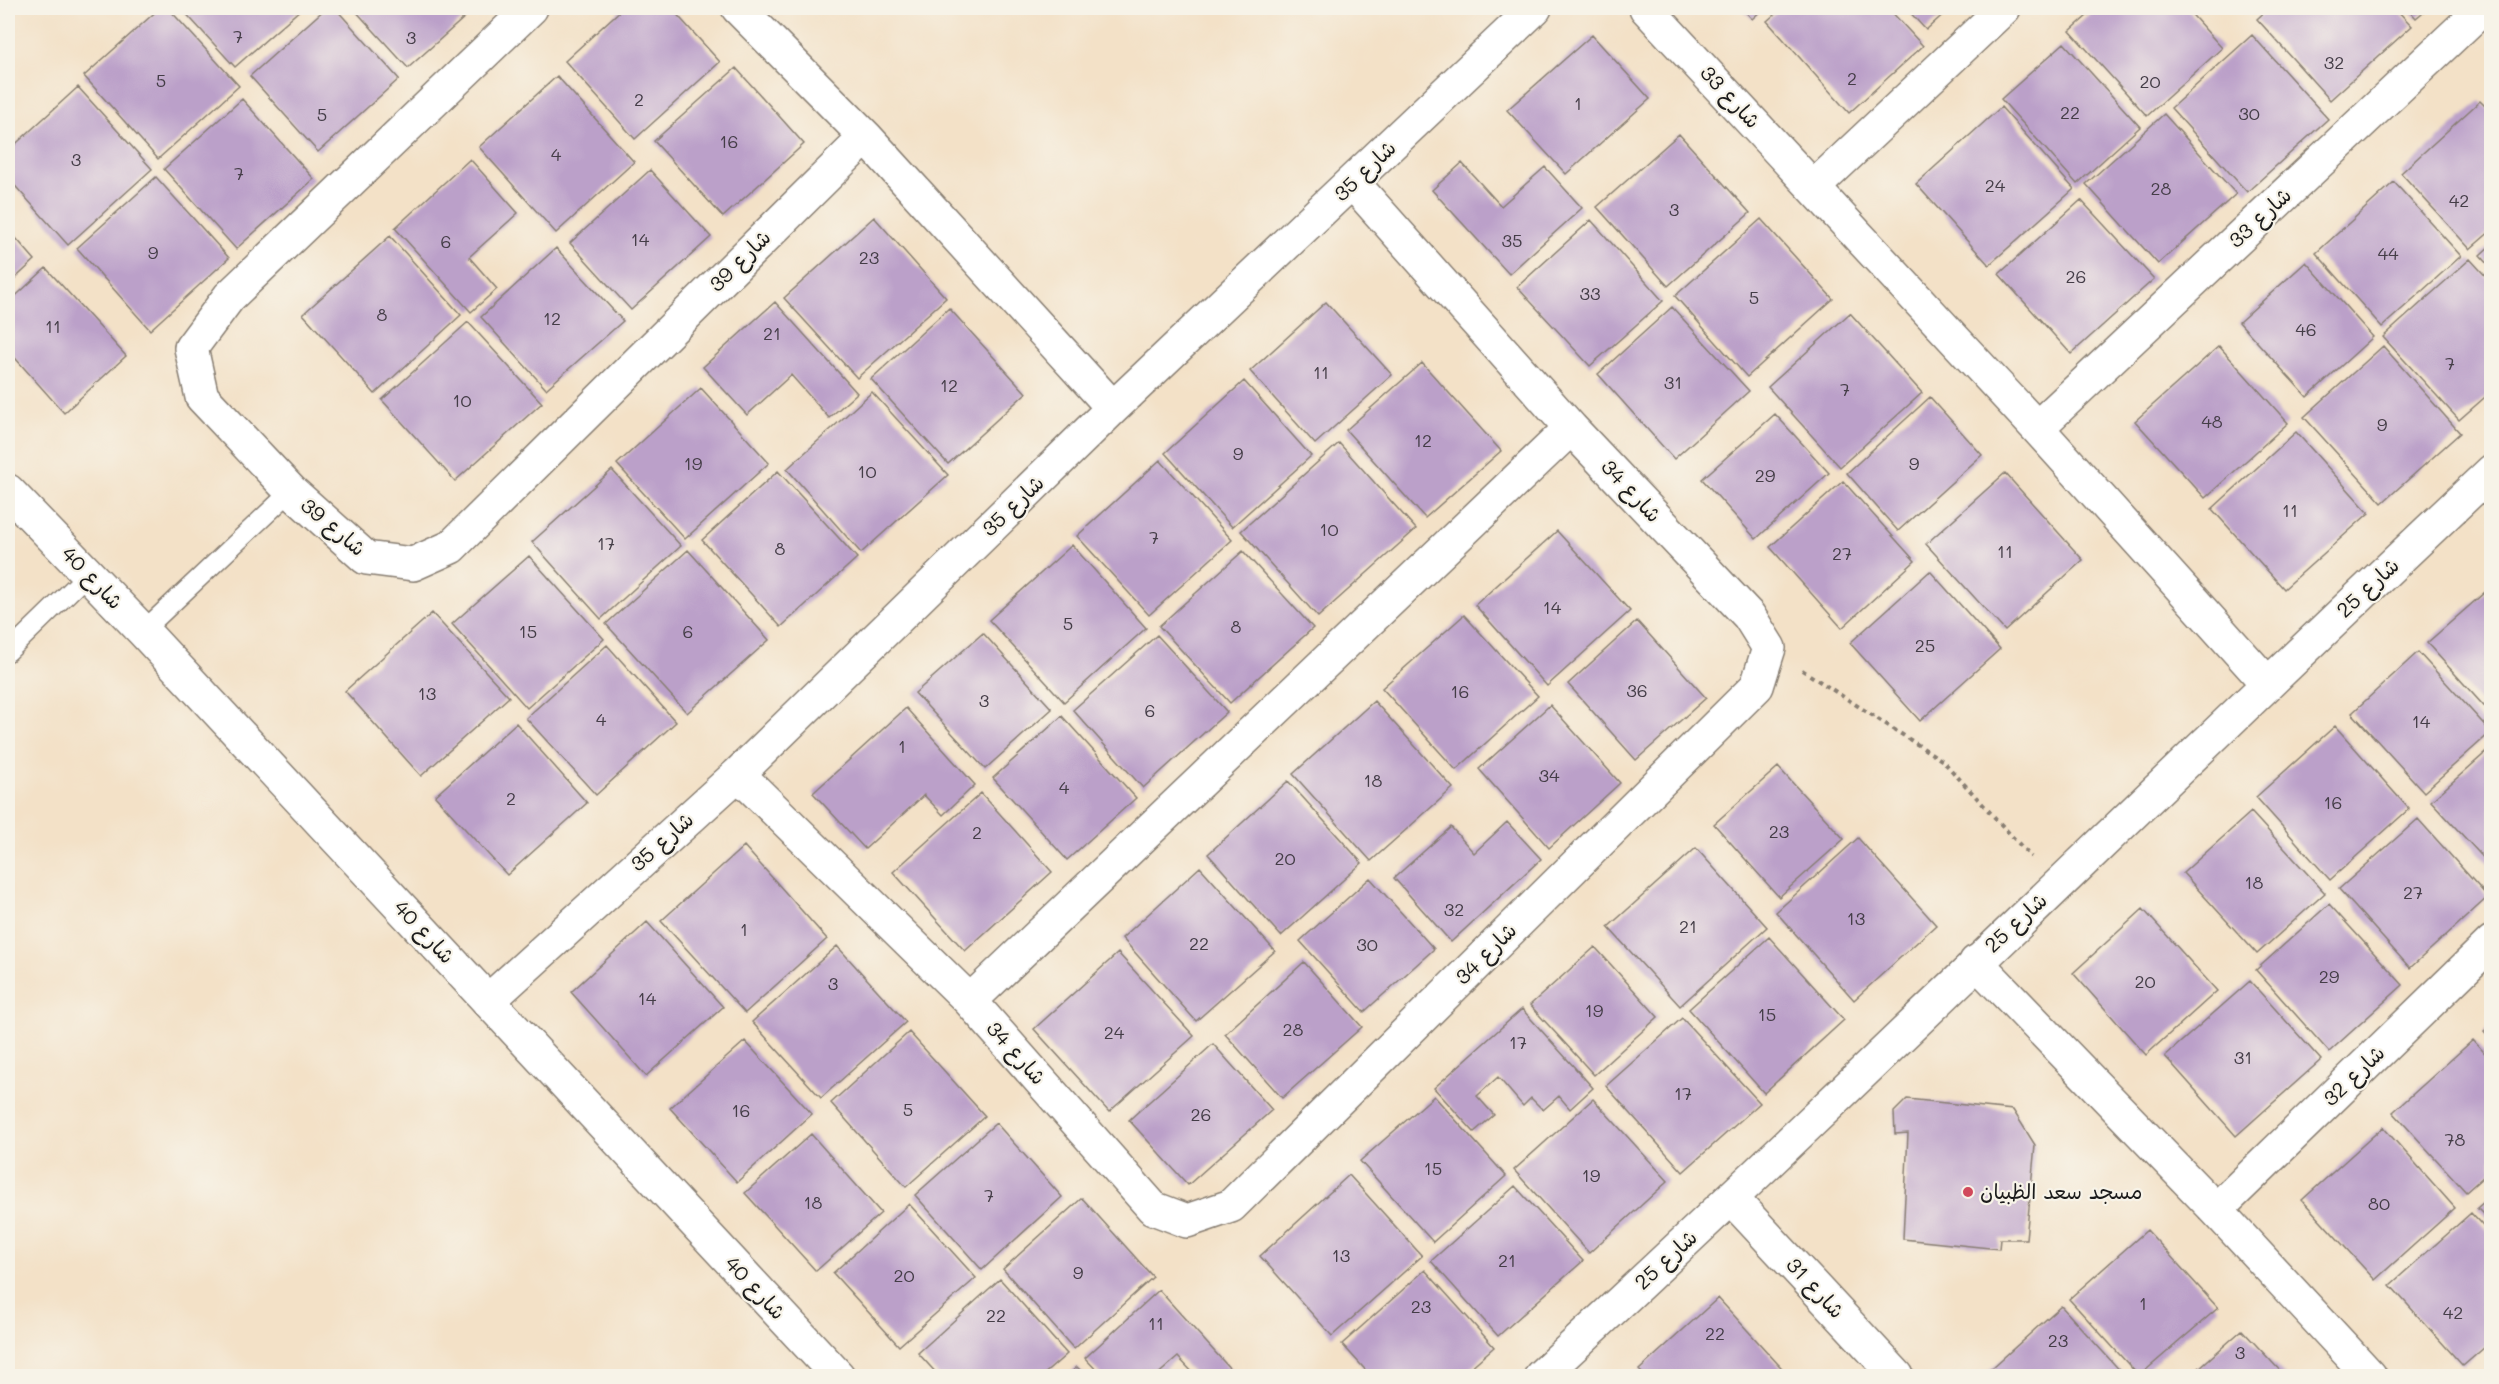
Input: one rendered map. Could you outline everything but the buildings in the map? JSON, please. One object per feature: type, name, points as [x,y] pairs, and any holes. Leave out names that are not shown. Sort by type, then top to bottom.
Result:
[{"type":"street","name":"شارع 39","points":[[531,8],[229,297],[191,348],[202,397],[291,491],[366,558],[413,564],[451,547],[866,137]]},
{"type":"street","points":[[738,8],[866,137],[1113,408]]},
{"type":"street","name":"شارع 35","points":[[488,1001],[738,774],[1113,408],[1353,183],[1535,8]]},
{"type":"street","name":"شارع 33","points":[[1646,8],[2037,428],[2267,683]]},
{"type":"street","points":[[1814,187],[2004,8]]},
{"type":"street","name":"شارع 33","points":[[2037,428],[2483,8]]},
{"type":"street","name":"شارع 34","points":[[738,774],[970,1001],[1153,1208],[1187,1221],[1231,1206],[1757,686],[1769,648],[1749,616],[1571,428],[1353,183]]},
{"type":"street","name":"شارع 34","points":[[970,1001],[1571,428]]},
{"type":"street","name":"شارع 25","points":[[1541,1377],[1732,1199],[2267,683],[2492,471]]},
{"type":"street","name":"شارع 40","points":[[8,491],[143,631],[838,1377]]},
{"type":"street","name":"شارع 32","points":[[2216,1210],[2492,942]]},
{"type":"street","points":[[1976,962],[2216,1210],[2370,1377]]},
{"type":"street","name":"شارع 31","points":[[1732,1199],[1898,1377]]},
{"type":"lane","points":[[143,631],[291,491]]},
{"type":"lane","points":[[8,652],[88,574]]},
{"type":"path","points":[[1769,648],[1943,761],[2057,885]]},
{"type":"place","name":"مسجد سعد الظبيان","points":[[1968,1192]]}]
